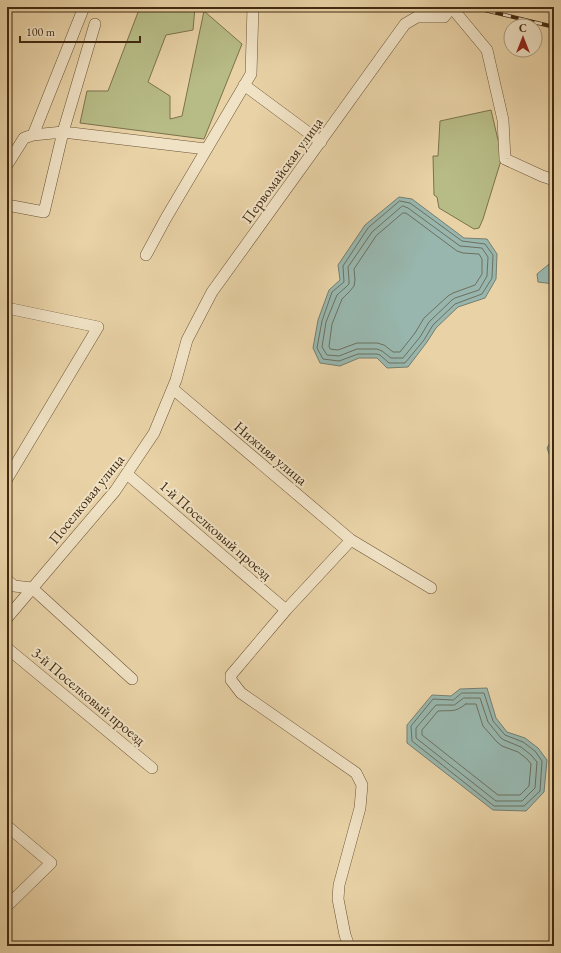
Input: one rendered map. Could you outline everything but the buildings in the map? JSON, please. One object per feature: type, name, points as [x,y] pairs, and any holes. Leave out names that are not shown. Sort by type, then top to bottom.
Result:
[{"type":"street","points":[[33,135],[83,7]]},
{"type":"street","points":[[146,255],[206,149],[251,74],[254,7]]},
{"type":"street","points":[[452,8],[487,50],[503,120],[505,159],[554,180]]},
{"type":"street","name":"Первомайская улица","points":[[173,389],[187,340],[212,292],[405,24],[417,17],[444,17],[452,8]]},
{"type":"street","points":[[7,206],[44,212],[63,132],[95,24]]},
{"type":"street","points":[[244,85],[321,142]]},
{"type":"street","points":[[7,165],[24,138],[33,135],[63,132],[206,149]]},
{"type":"street","points":[[7,308],[98,327],[7,479]]},
{"type":"street","name":"Поселковая улица","points":[[7,618],[127,474],[154,433],[173,389]]},
{"type":"street","name":"Нижняя улица","points":[[173,389],[350,540],[431,588]]},
{"type":"street","name":"1-й Поселковый проезд","points":[[127,474],[286,610]]},
{"type":"street","points":[[350,540],[286,610],[231,675],[231,680],[241,693],[356,773],[362,785],[360,808],[339,885],[338,899],[345,935],[350,946]]},
{"type":"street","points":[[7,580],[14,586],[32,588],[132,679]]},
{"type":"street","name":"3-й Поселковый проезд","points":[[7,648],[152,768]]},
{"type":"street","points":[[7,826],[51,863],[7,906]]},
{"type":"green space","points":[[140,7],[195,7],[193,30],[166,35],[148,82],[170,96],[170,119],[182,116],[204,11],[242,44],[204,139],[80,123],[87,91],[108,91]]},
{"type":"green space","points":[[491,110],[502,157],[483,219],[479,228],[474,229],[439,208],[437,197],[434,195],[433,156],[438,156],[440,121]]},
{"type":"water","points":[[399,197],[412,199],[464,238],[487,239],[497,254],[496,279],[485,298],[458,307],[436,328],[408,367],[387,368],[377,358],[359,358],[340,366],[320,363],[313,348],[318,320],[329,290],[340,280],[338,265],[365,225]]},
{"type":"water","points":[[554,260],[554,284],[538,282],[537,274]]},
{"type":"water","points":[[554,436],[554,467],[547,448]]},
{"type":"water","points":[[487,688],[496,718],[507,732],[525,738],[538,748],[547,760],[544,792],[526,811],[493,810],[407,743],[407,725],[432,695],[451,696],[460,689]]},
{"type":"railway","points":[[472,7],[554,27]]}]
